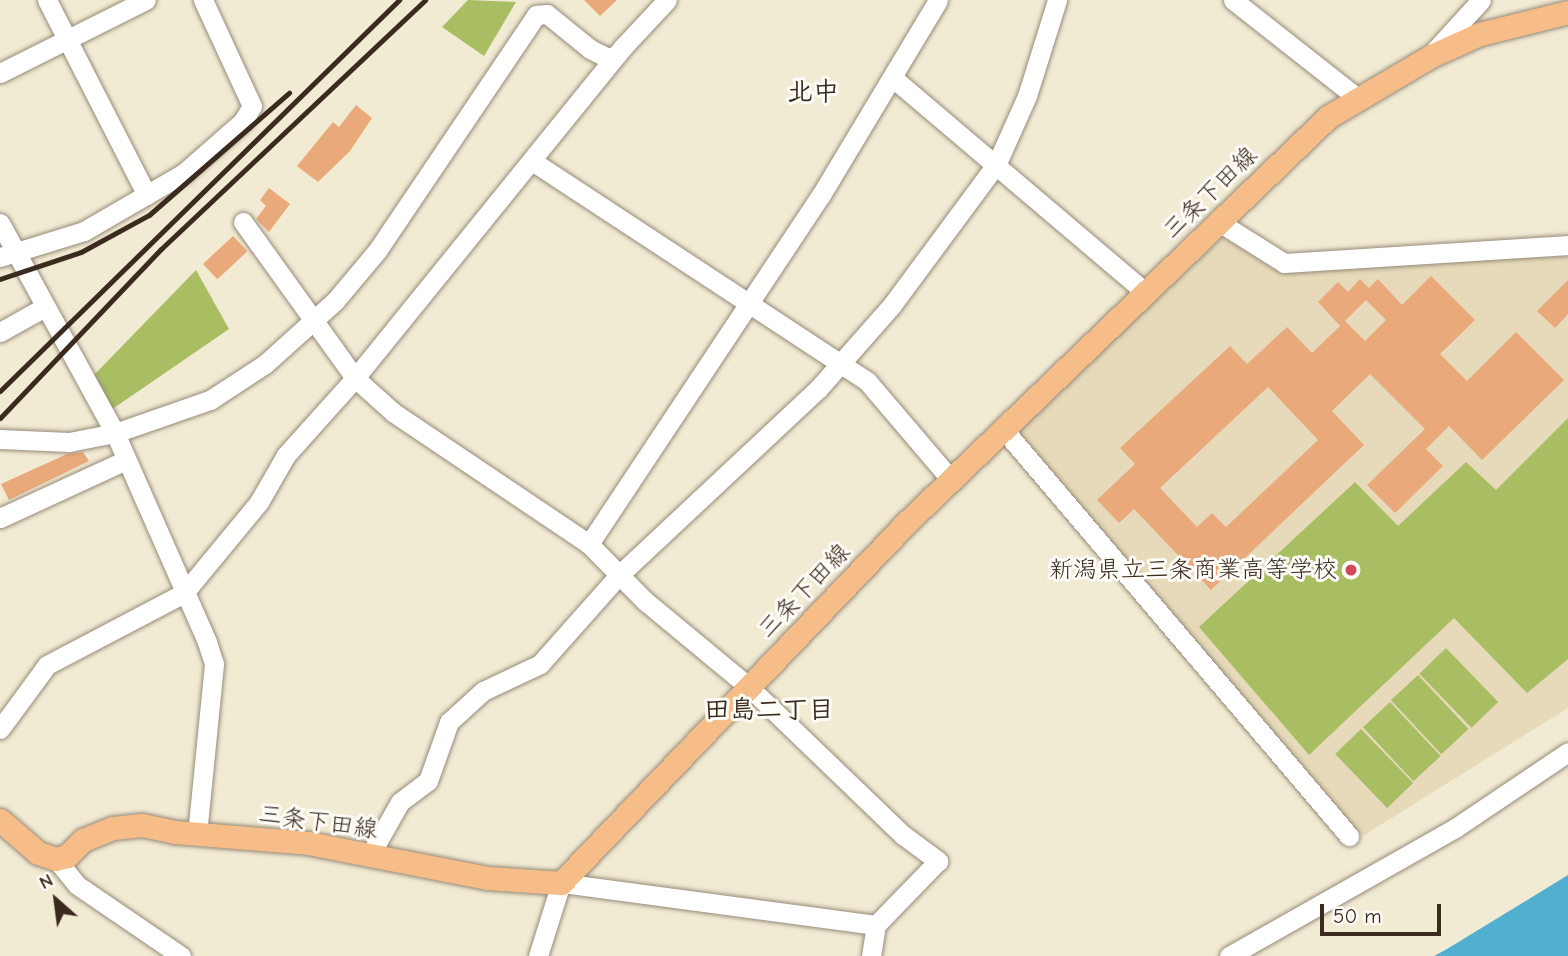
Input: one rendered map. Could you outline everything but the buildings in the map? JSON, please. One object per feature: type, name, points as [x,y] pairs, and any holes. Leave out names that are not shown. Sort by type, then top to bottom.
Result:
[{"type":"main road","name":"三条下田線","points":[[56,859],[67,856],[83,840],[113,828],[142,825],[197,834],[308,843],[488,878],[561,883],[951,481],[1328,117],[1431,56],[1480,34],[1568,12]]},
{"type":"main road","points":[[0,820],[38,853],[56,859]]},
{"type":"street","points":[[47,0],[147,195]]},
{"type":"street","points":[[0,73],[146,0]]},
{"type":"street","points":[[8,256],[84,231],[147,195],[184,173],[243,121],[252,106],[203,0]]},
{"type":"street","points":[[0,729],[47,665],[184,593],[259,502],[286,456],[355,378],[616,55],[667,0]]},
{"type":"street","points":[[589,544],[747,303],[769,276],[894,79],[937,0]]},
{"type":"street","points":[[370,855],[400,802],[428,781],[449,722],[483,691],[540,664],[618,576],[841,363],[892,305],[997,163],[1027,96],[1057,0]]},
{"type":"street","points":[[1233,0],[1359,99]]},
{"type":"street","points":[[1431,56],[1481,0]]},
{"type":"street","points":[[0,439],[69,442],[115,433],[211,400],[265,364],[316,319],[376,251],[536,15],[547,14],[599,53],[616,55]]},
{"type":"street","points":[[894,79],[997,163],[1145,292]]},
{"type":"street","points":[[532,161],[867,380],[951,481]]},
{"type":"street","points":[[243,222],[316,319],[355,378],[394,413],[589,544],[618,576],[749,687],[903,835],[937,861],[876,925],[871,956]]},
{"type":"street","points":[[1219,222],[1284,263],[1568,245]]},
{"type":"street","points":[[0,223],[8,256],[43,308],[115,433],[184,593],[194,607],[214,664],[197,834]]},
{"type":"street","points":[[0,332],[43,308]]},
{"type":"street","points":[[1004,430],[1349,836]]},
{"type":"street","points":[[0,518],[126,460]]},
{"type":"street","points":[[1229,956],[1455,828],[1568,752]]},
{"type":"street","points":[[56,859],[77,885],[181,956]]},
{"type":"street","points":[[538,956],[561,883],[876,925]]},
{"type":"shaded area","name":"新潟県立三条商業高等学校","points":[[1222,238],[1283,269],[1568,249],[1568,708],[1363,836],[1015,432]]},
{"type":"green space","points":[[468,0],[516,2],[484,56],[442,27]]},
{"type":"green space","points":[[196,270],[229,329],[111,410],[94,375]]},
{"type":"green space","points":[[1568,418],[1568,659],[1527,693],[1454,618],[1309,755],[1199,627],[1355,482],[1398,526],[1466,462],[1496,490]]},
{"type":"green space","points":[[1446,648],[1498,702],[1471,728],[1419,674]]},
{"type":"green space","points":[[1418,675],[1468,729],[1441,754],[1391,700]]},
{"type":"green space","points":[[1390,702],[1440,756],[1413,781],[1363,727]]},
{"type":"green space","points":[[1361,729],[1413,783],[1387,808],[1335,754]]},
{"type":"water","points":[[1568,875],[1568,956],[1434,956],[1447,949]]},
{"type":"railway","points":[[0,391],[399,0]]},
{"type":"railway","points":[[0,418],[161,249],[425,0]]},
{"type":"railway","points":[[0,279],[81,252],[149,215],[289,93]]},
{"type":"place","name":"新潟県立三条商業高等学校","points":[[1351,570]]},
{"type":"district","name":"北中","points":[[813,93]]},
{"type":"district","name":"田島二丁目","points":[[769,711]]}]
